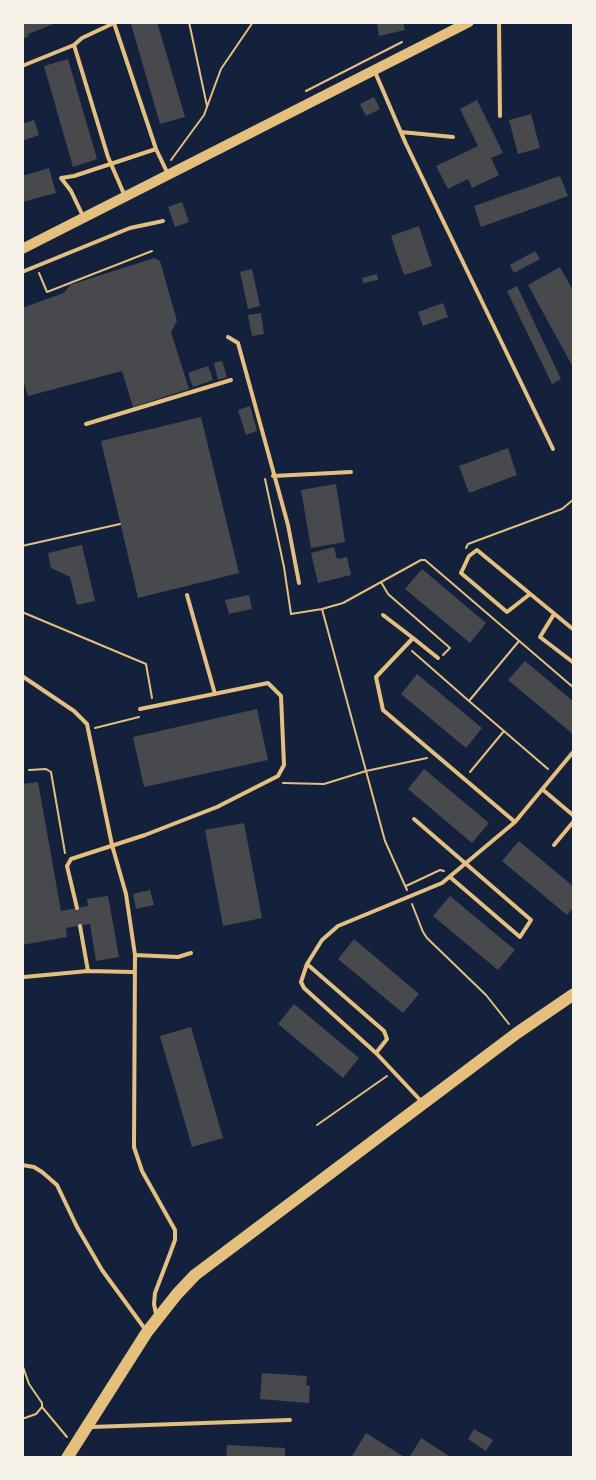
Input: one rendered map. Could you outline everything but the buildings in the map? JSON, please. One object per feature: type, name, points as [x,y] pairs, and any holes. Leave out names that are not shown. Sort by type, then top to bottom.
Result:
[{"type":"main road","points":[[67,1458],[147,1332],[195,1275],[517,1033],[573,994]]},
{"type":"street","points":[[22,249],[126,198],[314,100],[375,72],[469,22]]},
{"type":"lane","points":[[499,22],[500,116]]},
{"type":"lane","points":[[22,66],[74,45],[82,38],[114,23],[156,149],[168,176]]},
{"type":"lane","points":[[74,45],[110,164],[126,198]]},
{"type":"lane","points":[[375,72],[400,131],[494,331],[553,448]]},
{"type":"lane","points":[[400,131],[453,138]]},
{"type":"lane","points":[[84,219],[71,192],[61,178],[156,149]]},
{"type":"lane","points":[[22,273],[130,228],[163,221]]},
{"type":"lane","points":[[228,337],[238,343],[288,525],[299,583]]},
{"type":"lane","points":[[86,424],[231,380]]},
{"type":"lane","points":[[273,476],[351,472]]},
{"type":"lane","points":[[530,594],[507,612],[461,573],[469,556],[477,550],[530,594],[573,630]]},
{"type":"lane","points":[[188,595],[214,694]]},
{"type":"lane","points":[[554,614],[540,636],[573,663]]},
{"type":"lane","points":[[383,615],[438,657]]},
{"type":"lane","points":[[414,638],[376,677],[383,710],[515,822]]},
{"type":"lane","points":[[22,676],[74,711],[87,724],[112,845],[126,894],[135,955],[133,972],[134,1147],[142,1171],[175,1230],[175,1240],[155,1293],[154,1304],[157,1318]]},
{"type":"lane","points":[[77,908],[67,866],[71,860],[217,807],[250,788],[278,776],[284,765],[281,696],[268,683],[140,710]]},
{"type":"lane","points":[[424,1104],[376,1053],[304,988],[301,982],[306,964],[322,940],[338,926],[410,898],[450,877],[515,822],[573,751]]},
{"type":"lane","points":[[542,789],[573,816]]},
{"type":"lane","points":[[414,819],[531,920],[520,937],[450,877]]},
{"type":"lane","points":[[554,845],[573,821]]},
{"type":"lane","points":[[80,926],[88,971]]},
{"type":"lane","points":[[135,955],[178,957],[191,953]]},
{"type":"lane","points":[[306,964],[384,1031],[387,1039],[376,1053]]},
{"type":"lane","points":[[22,971],[23,977],[88,971],[133,972]]},
{"type":"lane","points":[[22,1166],[34,1167],[57,1185],[92,1253],[147,1332]]},
{"type":"lane","points":[[87,1427],[290,1420]]},
{"type":"path","points":[[189,22],[207,106]]},
{"type":"path","points":[[171,160],[204,115],[221,69],[253,22]]},
{"type":"path","points":[[36,267],[47,292],[152,250]]},
{"type":"path","points":[[264,475],[285,567],[291,614],[343,603],[420,560],[425,560],[573,687]]},
{"type":"path","points":[[501,530],[562,509],[573,499]]},
{"type":"path","points":[[22,546],[120,524]]},
{"type":"path","points":[[381,582],[388,594],[450,648],[431,668]]},
{"type":"path","points":[[322,609],[385,841],[427,938],[486,995],[517,1033]]},
{"type":"path","points":[[22,612],[146,664],[154,714],[97,728]]},
{"type":"path","points":[[469,701],[519,641]]},
{"type":"path","points":[[406,645],[554,774]]},
{"type":"path","points":[[464,779],[504,731]]},
{"type":"path","points":[[265,783],[324,784],[366,771],[436,755]]},
{"type":"path","points":[[29,770],[46,769],[51,772],[67,866]]},
{"type":"path","points":[[406,886],[440,870],[445,871],[450,877]]},
{"type":"path","points":[[317,1125],[394,1071]]},
{"type":"path","points":[[22,1364],[42,1407],[74,1446]]},
{"type":"path","points":[[22,1419],[36,1414],[42,1407]]}]
